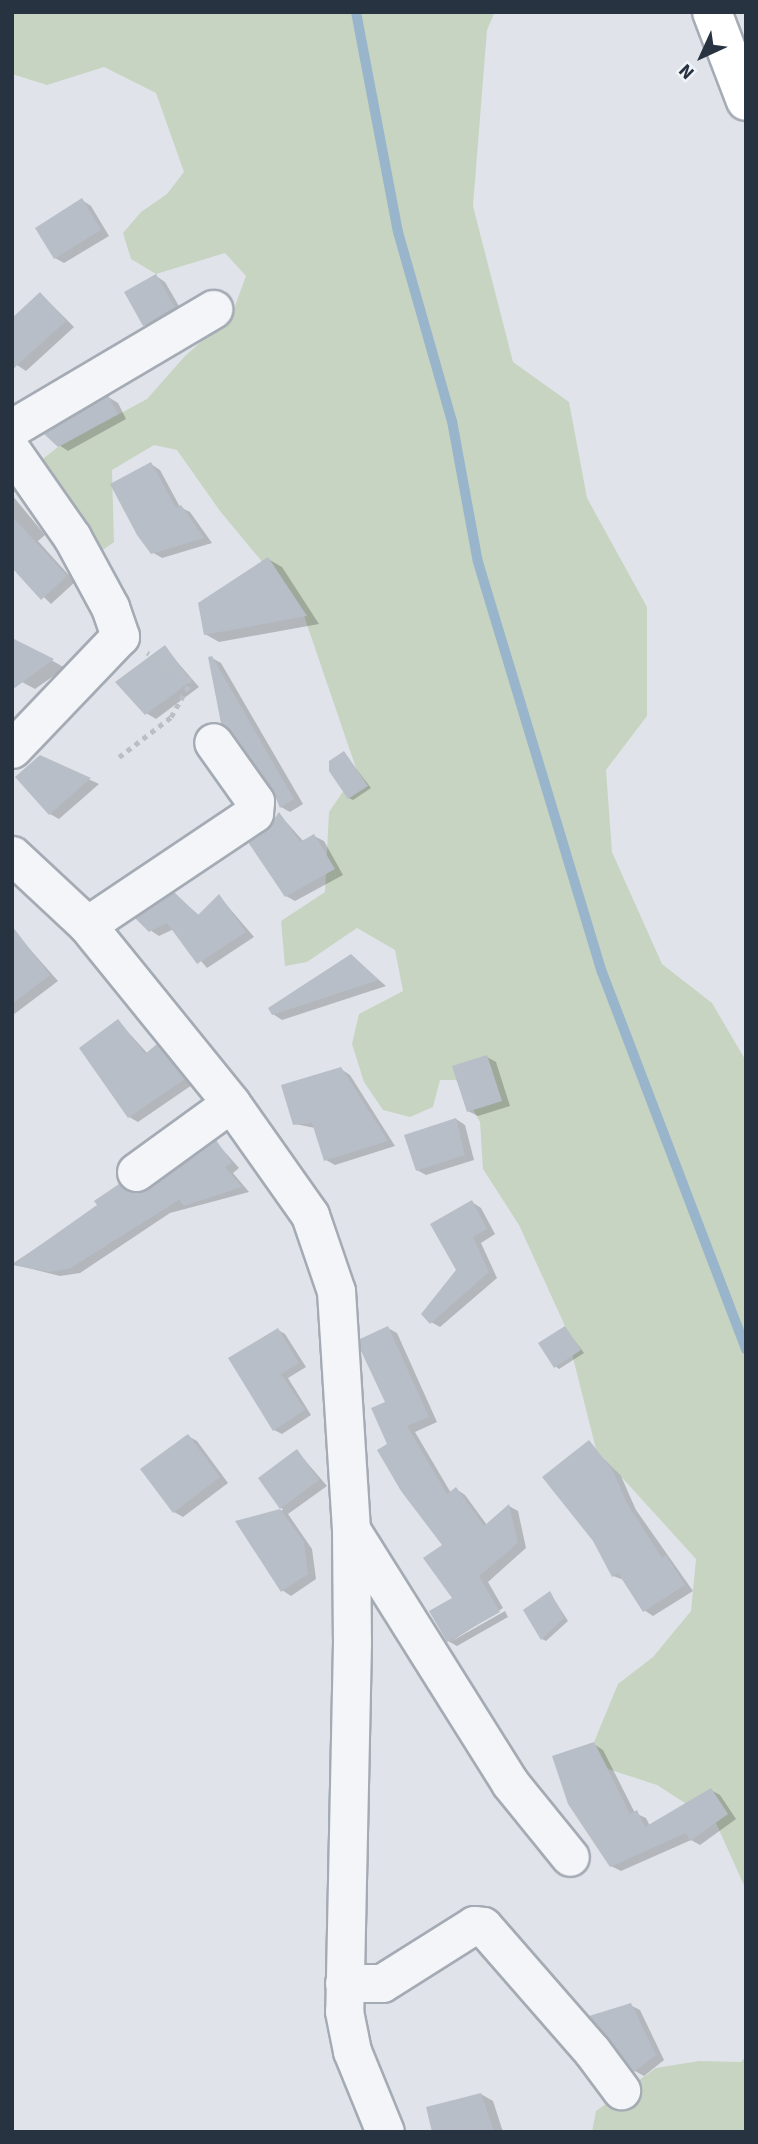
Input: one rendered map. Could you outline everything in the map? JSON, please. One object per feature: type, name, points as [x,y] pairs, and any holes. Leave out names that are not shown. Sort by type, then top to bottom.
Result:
[{"type":"street","points":[[712,12],[746,101]]},
{"type":"street","points":[[12,428],[213,309]]},
{"type":"street","points":[[12,451],[72,537],[110,607],[120,636],[12,749]]},
{"type":"street","points":[[87,925],[254,813],[255,801],[213,742]]},
{"type":"street","points":[[12,855],[87,925],[231,1103],[310,1215],[337,1291],[351,1530],[344,1983],[352,2052],[385,2132]]},
{"type":"street","points":[[136,1172],[231,1103]]},
{"type":"street","points":[[351,1530],[503,1773],[570,1857]]},
{"type":"street","points":[[344,1983],[382,1983],[474,1925],[484,1926],[592,2050],[621,2090]]},
{"type":"path","points":[[119,757],[171,717],[191,681],[120,636]]},
{"type":"green space","points":[[12,12],[495,12],[487,30],[473,206],[513,362],[569,402],[587,498],[647,607],[647,716],[606,770],[612,852],[662,964],[712,1003],[746,1061],[746,1890],[716,1823],[657,1785],[608,1769],[594,1742],[618,1684],[653,1657],[691,1611],[696,1559],[596,1449],[565,1326],[519,1225],[483,1169],[480,1122],[456,1080],[440,1080],[433,1107],[410,1117],[383,1110],[364,1082],[352,1044],[359,1014],[403,991],[395,950],[357,928],[307,962],[285,966],[281,921],[325,892],[329,812],[357,771],[302,610],[220,511],[177,450],[154,445],[112,470],[114,542],[100,552],[39,462],[58,447],[147,399],[185,356],[232,314],[246,276],[225,253],[156,274],[131,259],[123,233],[141,212],[167,194],[184,172],[156,93],[104,67],[47,85],[12,74]]},
{"type":"green space","points":[[746,2056],[746,2132],[592,2132],[596,2111],[656,2068],[699,2061],[741,2062]]},
{"type":"building","points":[[82,198],[101,230],[54,259],[35,228]]},
{"type":"building","points":[[156,274],[175,307],[143,326],[124,292]]},
{"type":"building","points":[[40,292],[66,321],[12,370],[12,318]]},
{"type":"building","points":[[108,395],[118,414],[58,447],[44,434]]},
{"type":"building","points":[[151,462],[176,508],[181,505],[204,538],[151,554],[137,535],[110,484]]},
{"type":"building","points":[[12,516],[67,576],[41,600],[12,568]]},
{"type":"building","points":[[268,557],[307,616],[204,635],[198,603]]},
{"type":"building","points":[[12,638],[54,659],[12,690]]},
{"type":"building","points":[[165,645],[191,681],[145,715],[115,682]]},
{"type":"building","points":[[212,656],[294,799],[280,808],[272,789],[221,723],[208,657]]},
{"type":"building","points":[[344,751],[368,786],[348,799],[329,771],[329,761]]},
{"type":"building","points":[[40,755],[91,778],[49,815],[15,777]]},
{"type":"building","points":[[279,812],[300,842],[314,834],[335,869],[285,897],[248,842],[266,830]]},
{"type":"building","points":[[174,892],[198,915],[219,894],[246,932],[197,964],[167,923],[149,932],[135,918]]},
{"type":"building","points":[[12,926],[50,975],[12,1004]]},
{"type":"building","points":[[351,954],[379,980],[272,1015],[268,1008]]},
{"type":"building","points":[[118,1019],[145,1054],[157,1044],[185,1079],[128,1118],[79,1048]]},
{"type":"building","points":[[487,1055],[502,1101],[467,1112],[452,1066]]},
{"type":"building","points":[[341,1067],[388,1141],[324,1161],[312,1123],[293,1125],[281,1085]]},
{"type":"building","points":[[456,1118],[465,1155],[416,1171],[404,1135]]},
{"type":"building","points":[[216,1140],[232,1163],[225,1167],[242,1187],[184,1206],[179,1200],[69,1269],[50,1272],[12,1265],[97,1205],[94,1201],[119,1184],[128,1191],[148,1189]]},
{"type":"building","points":[[472,1200],[487,1229],[473,1237],[489,1272],[430,1324],[421,1314],[456,1270],[430,1224]]},
{"type":"building","points":[[388,1326],[429,1417],[407,1426],[447,1494],[456,1487],[484,1526],[509,1504],[518,1543],[479,1576],[500,1612],[447,1642],[429,1611],[452,1598],[423,1558],[442,1545],[401,1491],[377,1450],[387,1444],[371,1408],[385,1402],[361,1351],[360,1339]]},
{"type":"building","points":[[565,1326],[581,1350],[554,1368],[538,1343]]},
{"type":"building","points":[[278,1328],[299,1363],[281,1374],[305,1410],[273,1431],[228,1358]]},
{"type":"building","points":[[188,1434],[220,1477],[173,1513],[140,1469]]},
{"type":"building","points":[[589,1440],[612,1469],[627,1503],[662,1558],[666,1555],[685,1585],[643,1612],[618,1573],[612,1577],[593,1541],[542,1477]]},
{"type":"building","points":[[297,1449],[319,1480],[280,1509],[258,1478]]},
{"type":"building","points":[[280,1509],[304,1542],[308,1574],[281,1592],[235,1521]]},
{"type":"building","points":[[550,1591],[564,1618],[541,1640],[523,1610]]},
{"type":"building","points":[[594,1742],[630,1814],[637,1810],[645,1827],[711,1788],[728,1814],[690,1841],[686,1833],[610,1867],[568,1804],[552,1756]]},
{"type":"building","points":[[631,2003],[656,2055],[634,2072],[589,2016]]},
{"type":"building","points":[[481,2093],[494,2132],[432,2132],[426,2107]]},
{"type":"waterway","points":[[356,12],[398,232],[452,421],[478,562],[602,972],[746,1349]]}]
